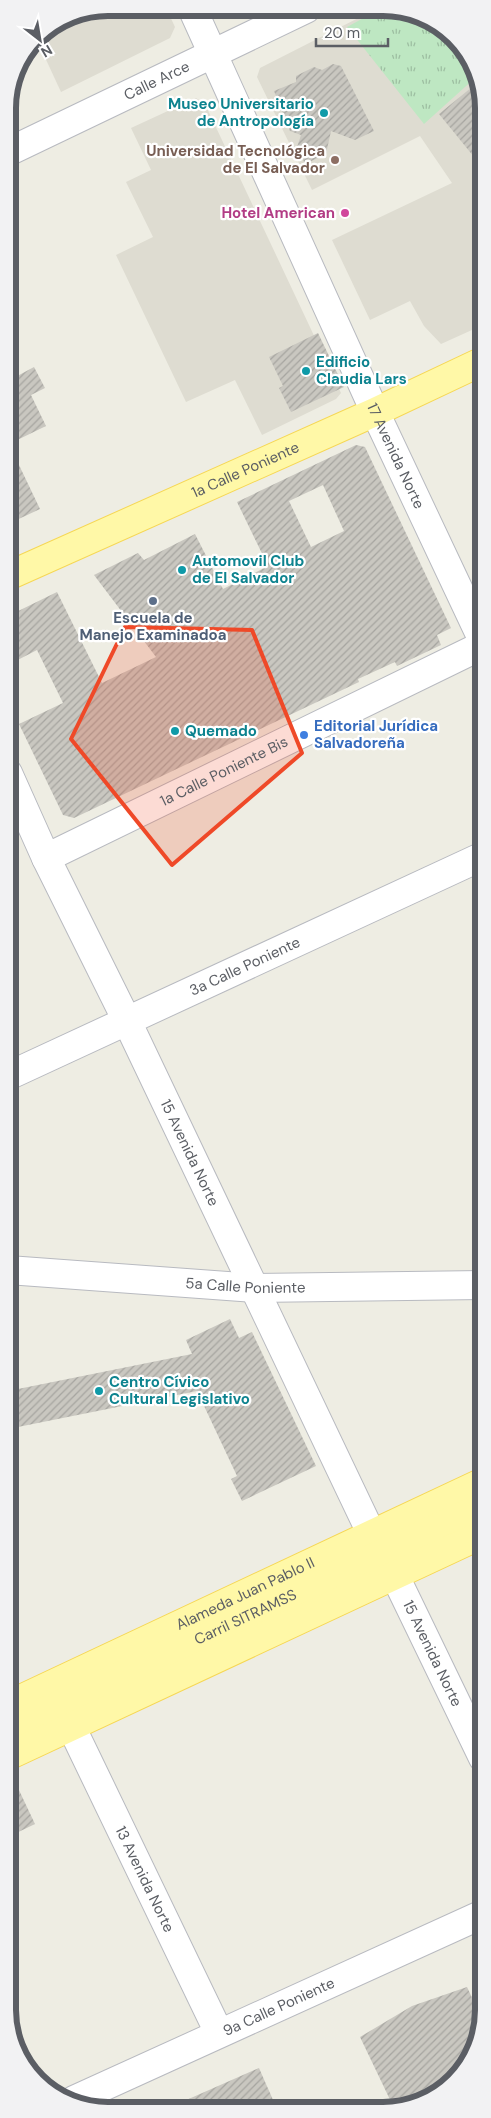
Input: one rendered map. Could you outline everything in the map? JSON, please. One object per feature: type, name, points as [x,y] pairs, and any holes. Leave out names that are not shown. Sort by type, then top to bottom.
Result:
[{"type":"main road","name":"1a Calle Poniente","points":[[16,572],[475,365]]},
{"type":"main road","name":"Alameda Juan Pablo II","points":[[16,1701],[475,1486]]},
{"type":"main road","name":"Carril SITRAMSS","points":[[16,1724],[475,1510]]},
{"type":"main road","points":[[16,1752],[475,1538]]},
{"type":"street","name":"17 Avenida Norte","points":[[196,16],[374,412],[475,624]]},
{"type":"street","name":"Calle Arce","points":[[16,148],[291,16]]},
{"type":"street","name":"1a Calle Poniente Bis","points":[[46,858],[475,649]]},
{"type":"street","name":"15 Avenida Norte","points":[[16,791],[46,858],[256,1288],[371,1533]]},
{"type":"street","name":"3a Calle Poniente","points":[[16,1072],[475,860]]},
{"type":"street","name":"5a Calle Poniente","points":[[16,1271],[256,1288],[475,1285]]},
{"type":"street","name":"15 Avenida Norte","points":[[395,1576],[475,1741]]},
{"type":"street","name":"13 Avenida Norte","points":[[71,1726],[219,2033]]},
{"type":"street","name":"9a Calle Poniente","points":[[80,2097],[475,1918]]},
{"type":"highlighted area","points":[[125,627],[252,630],[302,753],[172,865],[71,739]]},
{"type":"shaded area","points":[[170,16],[175,27],[170,38],[61,92],[40,46],[57,32],[78,21],[96,17]]},
{"type":"shaded area","name":"Universidad Tecnológica de El Salvador","points":[[362,16],[407,19],[439,35],[452,47],[468,73],[472,84],[475,108],[475,329],[441,344],[424,326],[410,301],[370,320],[332,240],[452,183],[420,136],[312,190],[257,77],[260,68]]},
{"type":"shaded area","name":"Universidad Tecnológica de El Salvador","points":[[196,98],[205,104],[341,393],[336,399],[262,435],[235,380],[186,402],[116,255],[153,237],[126,182],[151,170],[131,128]]},
{"type":"green space","points":[[367,16],[395,17],[418,23],[439,35],[452,47],[471,82],[424,124],[347,27]]},
{"type":"building","name":"Museo Universitario de Antropología","points":[[333,64],[341,66],[374,131],[355,140],[331,131],[326,154],[305,164],[297,147],[301,135],[290,131],[274,91],[296,82],[296,76],[314,67],[322,70]]},
{"type":"building","points":[[472,87],[475,108],[475,158],[439,114]]},
{"type":"building","name":"Edificio Claudia Lars","points":[[318,333],[344,387],[291,412],[279,388],[283,386],[269,357]]},
{"type":"building","points":[[34,367],[45,388],[31,395],[46,426],[16,441],[16,377]]},
{"type":"building","points":[[356,445],[365,447],[451,628],[437,635],[441,645],[397,666],[395,662],[358,679],[359,682],[74,818],[63,815],[19,724],[63,703],[37,650],[16,661],[16,612],[57,592],[102,683],[156,657],[94,575],[138,553],[144,560],[195,534],[223,589],[268,566],[237,502]],"holes":[[[323,485],[344,531],[311,547],[289,501]]]},
{"type":"building","points":[[16,459],[40,509],[16,520]]},
{"type":"building","points":[[230,1319],[239,1338],[252,1332],[316,1466],[242,1501],[231,1479],[237,1476],[197,1391],[16,1427],[16,1389],[192,1354],[186,1340]]},
{"type":"building","points":[[16,1784],[35,1824],[16,1833]]},
{"type":"building","points":[[467,1987],[475,2004],[472,2034],[459,2061],[444,2079],[410,2098],[391,2101],[360,2037],[412,2006]]},
{"type":"building","points":[[259,2068],[274,2102],[182,2102]]},
{"type":"place","name":"Museo Universitario de Antropología","points":[[324,113]]},
{"type":"place","name":"Universidad Tecnológica de El Salvador","points":[[335,160]]},
{"type":"place","name":"Hotel American","points":[[345,213]]},
{"type":"place","name":"Edificio Claudia Lars","points":[[306,371]]},
{"type":"place","name":"Automovil Club de El Salvador","points":[[182,570]]},
{"type":"place","name":"Escuela de Manejo Examinadoa","points":[[153,601]]},
{"type":"place","name":"Quemado","points":[[175,731]]},
{"type":"place","name":"Editorial Jurídica Salvadoreña","points":[[304,735]]},
{"type":"place","name":"Centro Cívico Cultural Legislativo","points":[[99,1391]]}]
